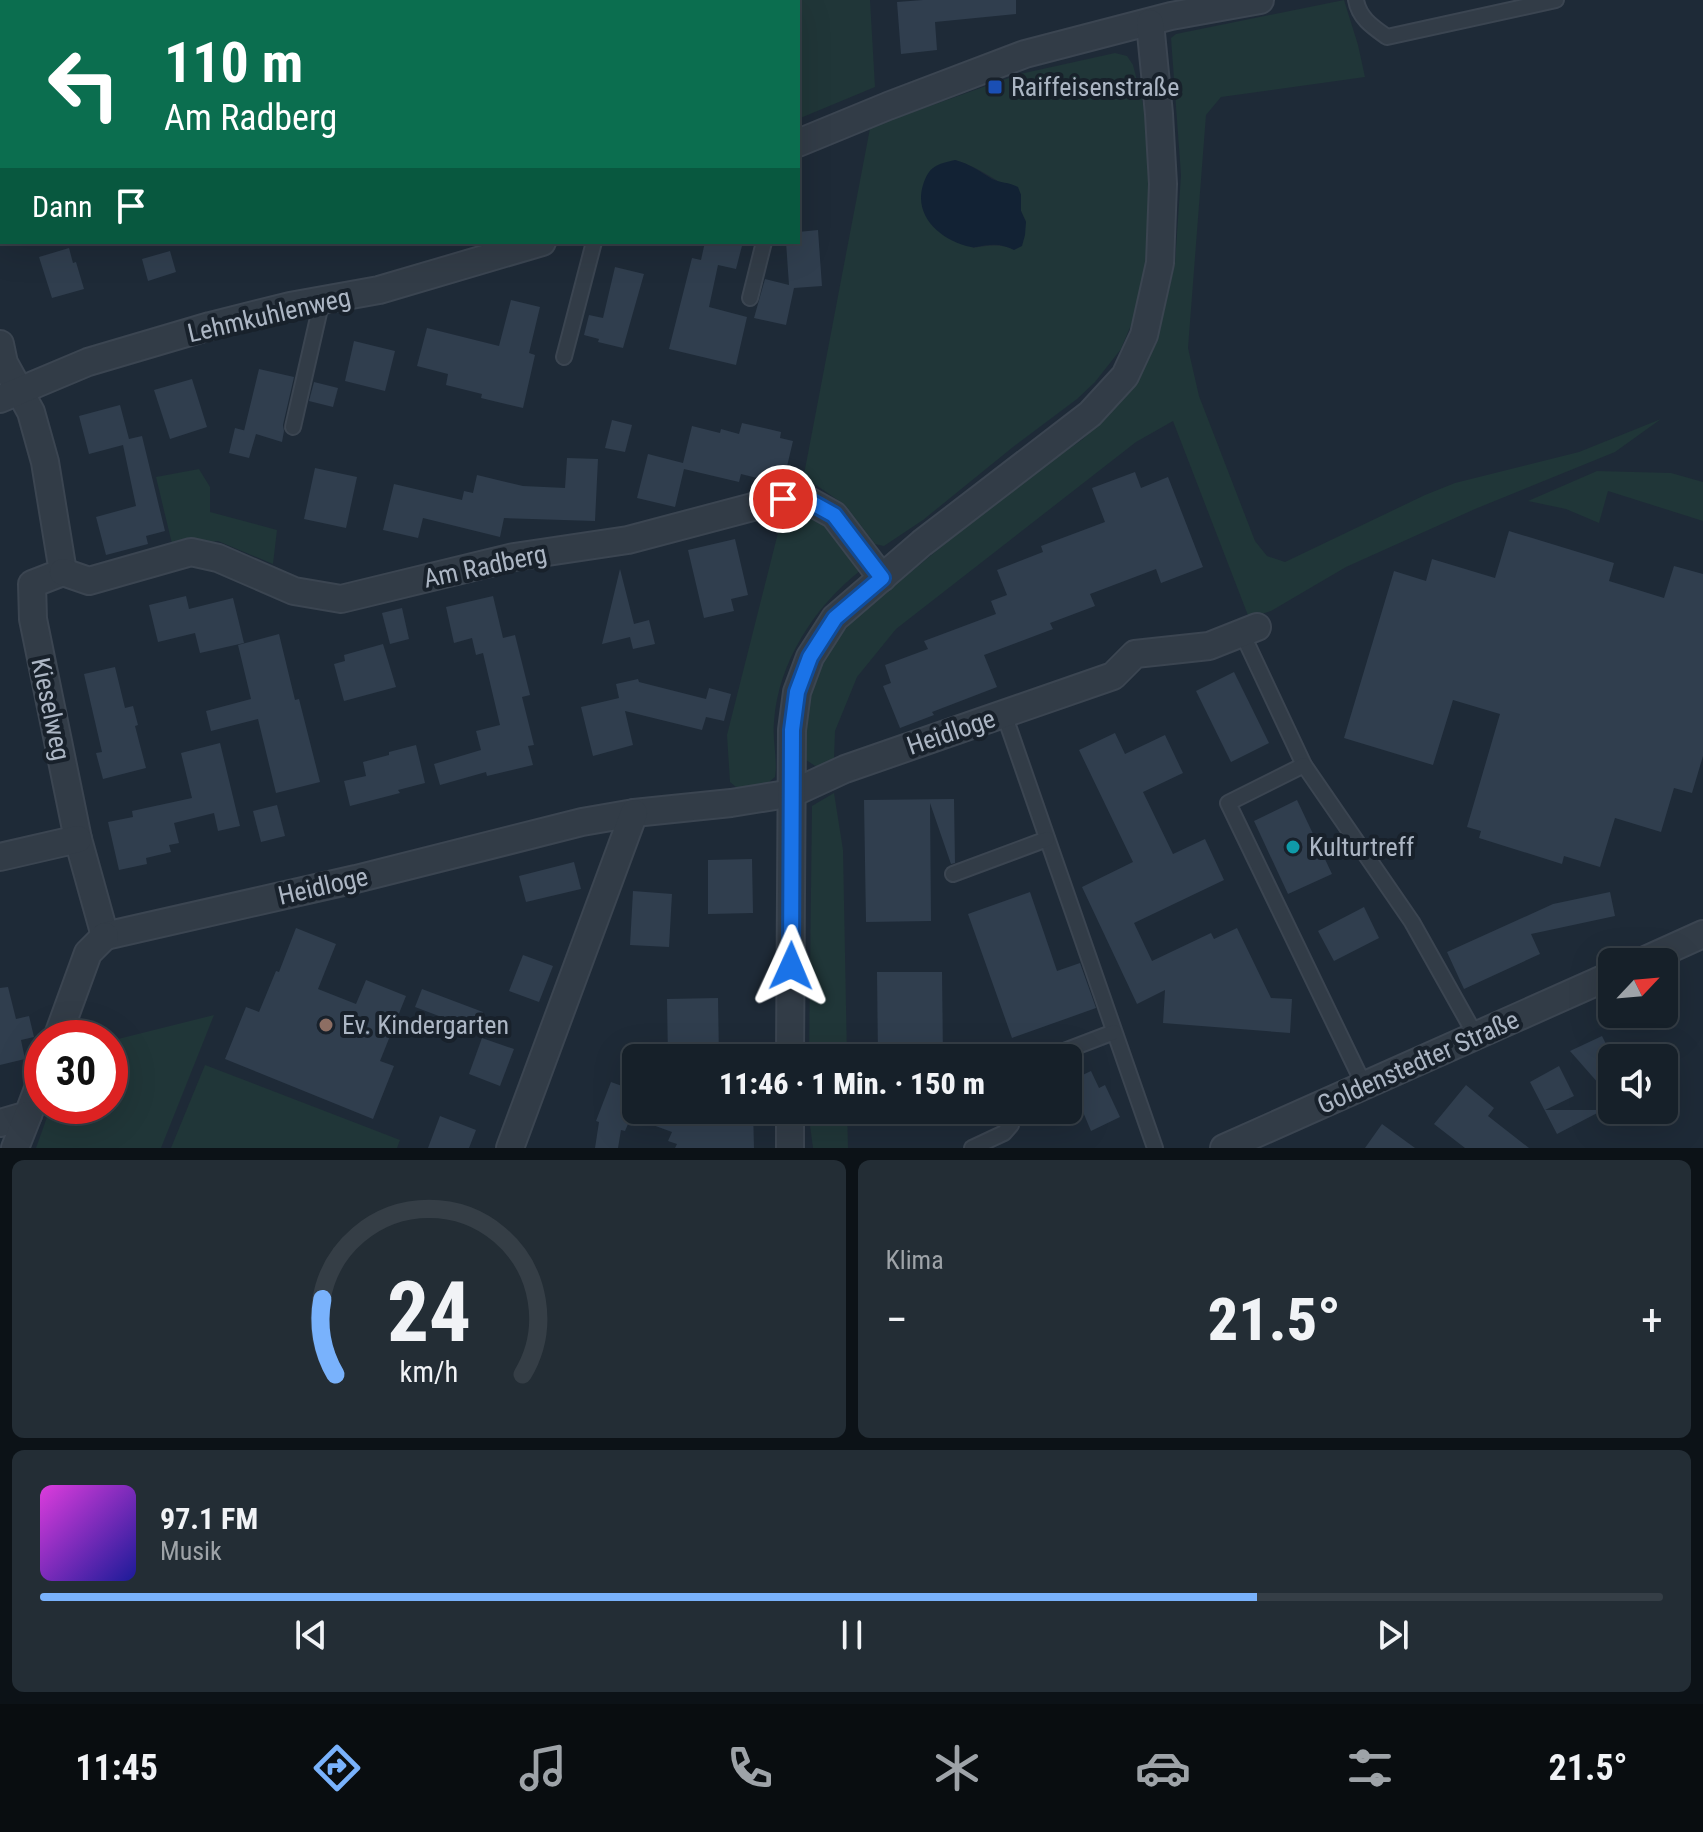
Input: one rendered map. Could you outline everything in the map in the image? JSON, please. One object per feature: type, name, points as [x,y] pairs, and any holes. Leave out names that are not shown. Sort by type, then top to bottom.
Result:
[{"type":"street","points":[[800,142],[1002,62],[1164,13],[1260,0]]},
{"type":"street","points":[[790,1044],[792,730],[797,692],[810,657],[835,618],[922,543],[1090,414],[1125,376],[1144,335],[1160,263],[1163,184],[1159,114],[1164,13]]},
{"type":"street","name":"Lehmkuhlenweg","points":[[10,395],[88,362],[210,326],[290,306],[379,290],[535,244]]},
{"type":"street","points":[[0,344],[10,395],[31,412],[45,462],[63,572]]},
{"type":"street","name":"Am Radberg","points":[[63,572],[89,581],[191,552],[218,558],[294,591],[341,599],[514,557],[628,540],[783,499],[807,500],[834,515],[882,578]]},
{"type":"street","name":"Kieselweg","points":[[63,572],[32,584],[33,619],[78,839],[105,936]]},
{"type":"street","name":"Heidloge","points":[[105,936],[356,879],[582,822],[793,793],[845,769],[1113,676],[1135,654],[1209,646],[1250,630]]},
{"type":"street","points":[[510,1148],[634,813]]},
{"type":"street","points":[[0,857],[78,839]]},
{"type":"street","points":[[1672,948],[1703,934]]},
{"type":"street","points":[[64,1020],[88,953],[105,936]]},
{"type":"street","name":"Goldenstedter Straße","points":[[1224,1148],[1598,981]]},
{"type":"street","points":[[0,1123],[24,1116]]},
{"type":"street","points":[[15,1148],[24,1124]]},
{"type":"street","points":[[790,1124],[790,1148]]},
{"type":"lane","points":[[1356,0],[1357,8],[1367,23],[1387,37],[1556,0]]},
{"type":"lane","points":[[564,357],[593,244]]},
{"type":"lane","points":[[750,298],[764,244]]},
{"type":"lane","points":[[293,427],[322,300]]},
{"type":"lane","points":[[1250,630],[1304,765],[1412,922],[1476,1036]]},
{"type":"lane","points":[[1004,714],[1155,1148]]},
{"type":"lane","points":[[1304,765],[1228,803],[1364,1085]]},
{"type":"lane","points":[[953,874],[1047,839]]},
{"type":"lane","points":[[1082,1044],[1114,1032]]},
{"type":"lane","points":[[972,1148],[1004,1133],[1011,1124]]},
{"type":"green space","points":[[800,0],[870,0],[875,87],[800,118]]},
{"type":"green space","points":[[1344,0],[1365,77],[1221,97],[1206,115],[1188,348],[1199,396],[1255,541],[1267,556],[1285,562],[1455,483],[1579,452],[1661,419],[1615,452],[1475,509],[1346,567],[1271,611],[1249,618],[1173,421],[1136,442],[896,629],[857,677],[835,731],[834,758],[820,769],[806,760],[806,717],[815,679],[826,656],[857,616],[1017,485],[1083,439],[1116,406],[1136,380],[1157,342],[1175,263],[1181,175],[1171,38],[1176,34]]},
{"type":"green space","points":[[1115,53],[1127,56],[1133,65],[1151,135],[1151,260],[1141,301],[1121,349],[1077,399],[923,520],[884,546],[875,544],[845,505],[816,485],[802,485],[871,123],[893,119],[1020,74]],"holes":[[[955,160],[1021,194],[1021,211],[1026,222],[1014,249],[1004,246],[973,248]]]},
{"type":"green space","points":[[199,469],[210,487],[210,512],[277,530],[273,564],[218,541],[173,548],[156,477]]},
{"type":"green space","points":[[1597,471],[1671,473],[1703,482],[1703,521],[1608,491],[1599,523],[1566,509],[1528,501]]},
{"type":"green space","points":[[798,510],[826,520],[861,570],[814,618],[791,657],[777,700],[775,777],[741,791],[730,782],[727,735],[783,513]]},
{"type":"green space","points":[[834,793],[843,850],[847,1044],[809,1044],[812,806]]},
{"type":"green space","points":[[214,1015],[161,1148],[36,1148],[45,1124],[128,1124],[128,1036]]},
{"type":"green space","points":[[205,1065],[400,1140],[397,1148],[171,1148]]},
{"type":"green space","points":[[810,1124],[847,1124],[848,1148],[813,1148]]},
{"type":"water","points":[[955,160],[992,179],[1018,187],[1021,211],[1026,222],[1022,246],[1014,250],[996,245],[971,247],[950,239],[932,226],[922,207],[923,185],[934,167]]},
{"type":"building","points":[[1016,0],[1016,14],[935,22],[937,50],[901,54],[897,2]]},
{"type":"building","points":[[818,230],[822,286],[794,288],[786,325],[754,318],[765,279],[789,285],[786,244],[800,244],[800,232]]},
{"type":"building","points":[[705,244],[742,244],[736,269],[718,265],[709,307],[747,317],[736,365],[669,349],[692,258],[701,260]]},
{"type":"building","points":[[69,248],[84,289],[52,298],[39,257]]},
{"type":"building","points":[[170,251],[176,272],[148,281],[142,259]]},
{"type":"building","points":[[615,267],[644,274],[623,348],[584,335],[589,315],[603,318]]},
{"type":"building","points":[[511,300],[540,307],[529,353],[535,355],[523,408],[481,398],[482,394],[446,385],[448,374],[417,366],[427,328],[499,346]]},
{"type":"building","points":[[354,341],[395,351],[385,391],[345,381]]},
{"type":"building","points":[[259,369],[294,377],[282,442],[256,434],[249,458],[229,453],[235,428],[244,430]]},
{"type":"building","points":[[192,379],[207,427],[170,439],[154,390]]},
{"type":"building","points":[[314,382],[338,388],[333,407],[309,401]]},
{"type":"building","points":[[120,405],[129,439],[142,436],[165,531],[146,536],[148,544],[106,555],[96,517],[136,506],[123,445],[89,454],[79,416]]},
{"type":"building","points":[[612,420],[632,425],[625,452],[605,448]]},
{"type":"building","points":[[742,423],[781,432],[780,438],[793,441],[784,479],[770,475],[769,481],[741,474],[739,482],[684,469],[675,507],[637,498],[648,454],[683,463],[692,426],[739,434]]},
{"type":"building","points":[[567,458],[598,459],[595,521],[504,518],[500,537],[423,518],[418,538],[383,530],[394,484],[462,500],[464,491],[473,493],[477,475],[523,486],[565,488]]},
{"type":"building","points":[[315,468],[357,477],[346,528],[304,519]]},
{"type":"building","points":[[1135,472],[1141,488],[1168,477],[1203,567],[1161,583],[1156,569],[1090,594],[1095,606],[1050,623],[1053,629],[984,655],[997,687],[900,728],[883,686],[891,683],[885,665],[928,649],[924,641],[996,614],[991,601],[1007,595],[997,570],[1043,552],[1041,546],[1105,522],[1092,488]]},
{"type":"building","points":[[1509,531],[1614,563],[1609,581],[1664,598],[1674,566],[1703,574],[1703,756],[1692,793],[1674,788],[1661,832],[1615,818],[1600,867],[1564,856],[1562,864],[1479,838],[1481,831],[1467,827],[1500,714],[1453,700],[1433,765],[1344,738],[1394,571],[1426,581],[1432,559],[1495,578]]},
{"type":"building","points":[[735,539],[748,595],[731,599],[734,611],[704,618],[688,550]]},
{"type":"building","points":[[620,569],[634,624],[649,620],[655,644],[633,649],[630,637],[602,644]]},
{"type":"building","points":[[186,596],[189,609],[233,598],[244,643],[200,653],[195,633],[158,642],[149,605]]},
{"type":"building","points":[[493,596],[503,638],[515,635],[530,695],[522,697],[534,745],[528,746],[533,765],[487,776],[486,772],[440,785],[434,764],[481,750],[476,731],[500,725],[483,653],[476,655],[472,638],[454,643],[446,607]]},
{"type":"building","points":[[402,608],[409,639],[390,644],[382,613]]},
{"type":"building","points":[[279,634],[320,782],[276,793],[258,719],[211,731],[206,711],[251,699],[238,645]]},
{"type":"building","points":[[383,644],[396,687],[344,701],[334,664],[345,661],[344,655]]},
{"type":"building","points":[[115,667],[125,708],[133,706],[146,768],[103,779],[96,753],[102,752],[84,674]]},
{"type":"building","points":[[1234,672],[1269,743],[1231,762],[1196,691]]},
{"type":"building","points":[[638,679],[639,682],[706,699],[709,688],[731,694],[724,721],[706,717],[702,730],[625,711],[633,745],[593,756],[581,707],[619,698],[616,684]]},
{"type":"building","points":[[1115,733],[1125,754],[1165,735],[1183,773],[1143,792],[1173,854],[1205,839],[1224,880],[1134,923],[1152,961],[1211,933],[1214,939],[1237,928],[1271,998],[1292,999],[1290,1033],[1163,1023],[1165,990],[1137,1004],[1082,887],[1133,862],[1079,750]]},
{"type":"building","points":[[220,743],[240,826],[218,831],[214,813],[174,823],[179,843],[169,845],[171,852],[146,858],[147,864],[119,870],[108,822],[133,817],[132,811],[192,798],[181,753]]},
{"type":"building","points":[[416,745],[425,783],[350,806],[344,781],[366,776],[363,762]]},
{"type":"building","points":[[954,799],[955,863],[951,864],[930,803],[931,921],[866,922],[864,800]]},
{"type":"building","name":"Kulturtreff","points":[[1297,800],[1332,874],[1288,894],[1254,821]]},
{"type":"building","points":[[277,805],[285,836],[261,842],[253,811]]},
{"type":"building","points":[[752,859],[753,913],[708,914],[708,860]]},
{"type":"building","points":[[574,862],[581,889],[526,902],[519,876]]},
{"type":"building","points":[[633,891],[672,894],[669,947],[630,945]]},
{"type":"building","points":[[1030,892],[1057,971],[1080,963],[1096,1008],[1012,1038],[968,914]]},
{"type":"building","points":[[1610,892],[1615,916],[1531,934],[1540,954],[1464,989],[1447,952],[1553,904]]},
{"type":"building","points":[[1364,907],[1379,938],[1334,961],[1318,931]]},
{"type":"building","points":[[296,928],[336,944],[318,989],[356,1004],[366,980],[406,996],[380,1061],[394,1066],[373,1119],[225,1059],[246,1007],[259,1012]]},
{"type":"building","points":[[523,955],[553,966],[539,1002],[509,991]]},
{"type":"building","points":[[877,972],[942,972],[943,1044],[878,1044]]},
{"type":"building","points":[[8,987],[16,1019],[29,1016],[30,1020],[24,1020],[24,1039],[21,1040],[24,1059],[0,1065],[0,988]]},
{"type":"building","points":[[422,989],[483,1012],[476,1030],[415,1007]]},
{"type":"building","points":[[718,998],[719,1044],[668,1044],[667,999]]},
{"type":"building","points":[[1602,1036],[1606,1044],[1598,1044],[1598,1083],[1570,1051]]},
{"type":"building","points":[[482,1038],[514,1049],[500,1086],[469,1074]]},
{"type":"building","points":[[1559,1066],[1574,1096],[1545,1110],[1598,1110],[1598,1113],[1557,1134],[1530,1082]]},
{"type":"building","points":[[1091,1071],[1099,1088],[1105,1085],[1120,1117],[1091,1131],[1082,1110],[1082,1075]]},
{"type":"building","points":[[611,1082],[622,1086],[622,1124],[628,1124],[625,1131],[621,1130],[618,1148],[595,1148],[599,1122],[596,1121]]},
{"type":"building","points":[[1466,1085],[1494,1108],[1488,1116],[1529,1148],[1465,1148],[1434,1124]]},
{"type":"building","points":[[440,1116],[476,1130],[469,1148],[428,1148]]},
{"type":"building","points":[[650,1124],[753,1124],[754,1148],[675,1148],[677,1144],[668,1141],[672,1132]]},
{"type":"building","points":[[1382,1124],[1415,1148],[1365,1148]]},
{"type":"place","name":"Raiffeisenstraße","points":[[995,87]]},
{"type":"place","name":"Kulturtreff","points":[[1293,847]]},
{"type":"place","name":"Ev. Kindergarten","points":[[326,1025]]},
{"type":"route","points":[[783,499],[807,500],[834,515],[882,578],[835,618],[810,657],[797,692],[792,730],[791,966]]}]
